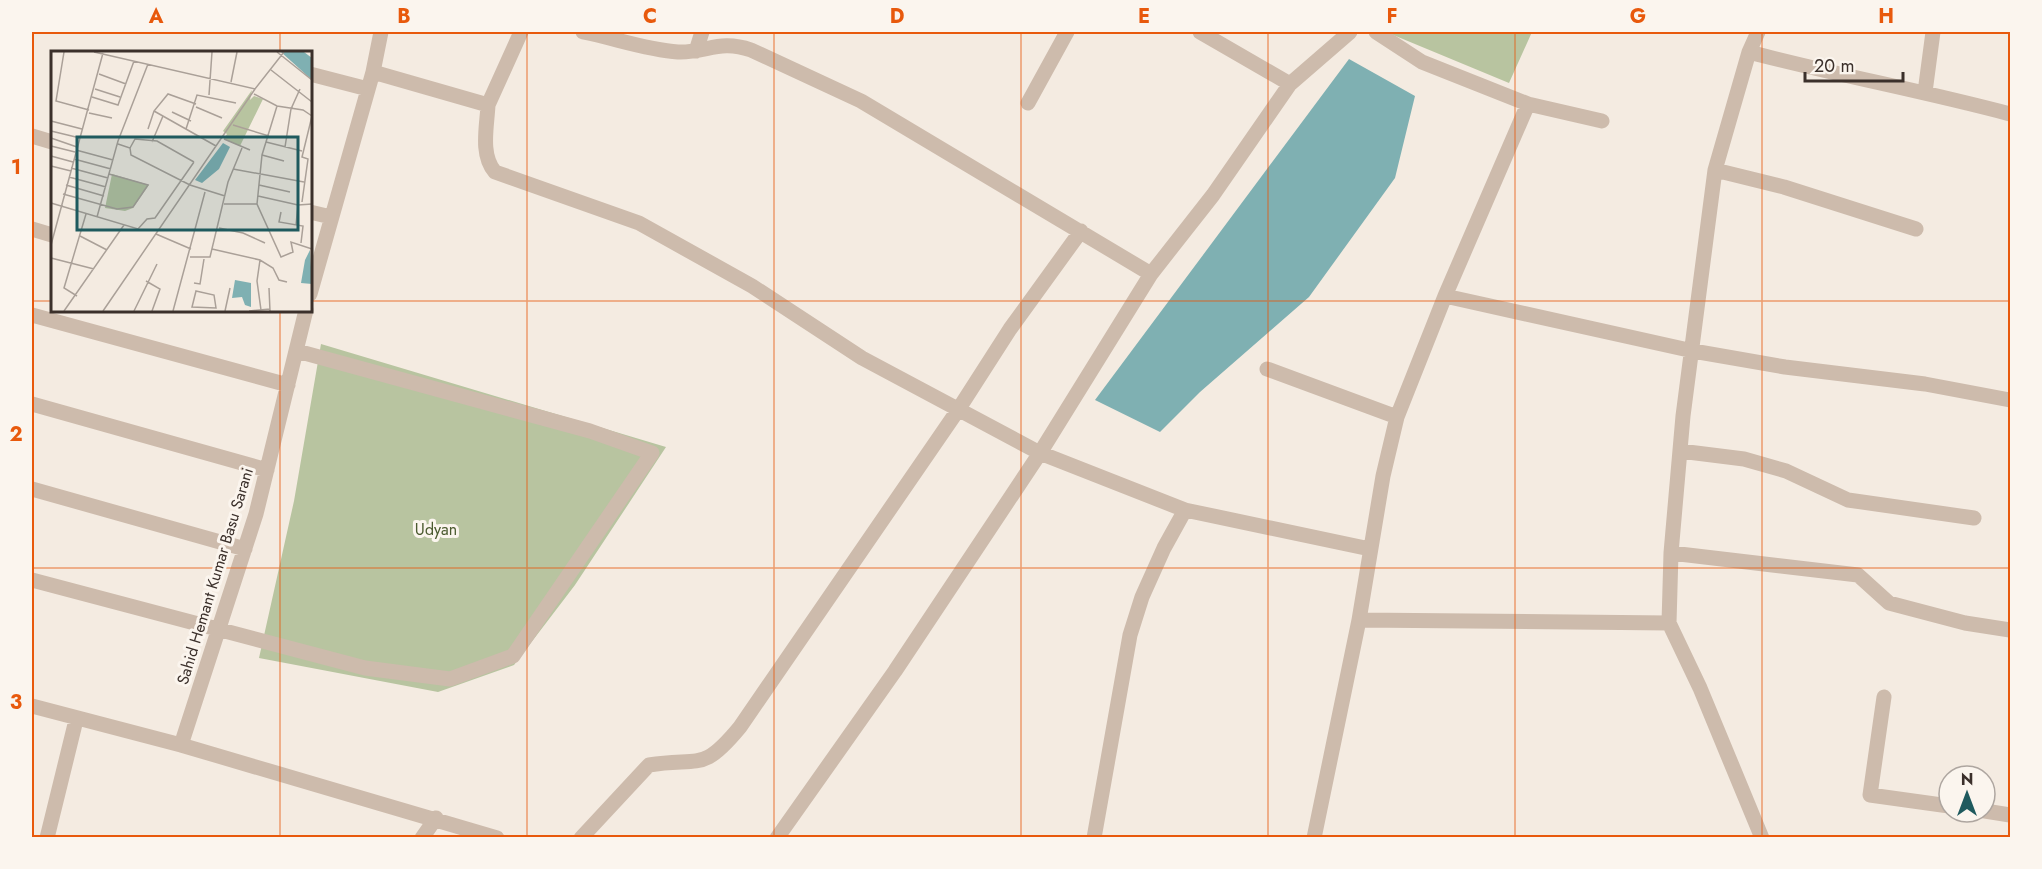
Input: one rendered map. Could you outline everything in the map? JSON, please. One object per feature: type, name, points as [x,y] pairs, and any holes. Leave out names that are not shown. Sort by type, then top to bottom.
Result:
[{"type":"street","points":[[312,287],[373,72],[381,32]]},
{"type":"street","points":[[521,32],[488,105],[486,153],[488,162],[495,172],[639,223],[752,286],[862,358],[1040,453],[1185,510],[1370,549]]},
{"type":"street","points":[[583,32],[678,52],[696,51],[720,44],[736,45],[861,100],[1151,274]]},
{"type":"street","points":[[696,51],[702,32]]},
{"type":"street","points":[[1028,103],[1067,32]]},
{"type":"street","points":[[1200,32],[1290,84]]},
{"type":"street","points":[[777,837],[895,671],[1040,453],[1151,274],[1213,195],[1290,84],[1350,32]]},
{"type":"street","points":[[1376,32],[1422,62],[1528,104],[1602,121]]},
{"type":"street","points":[[1758,32],[1749,52],[1715,170],[1680,450],[1671,553],[1669,622],[1700,688],[1762,837]]},
{"type":"street","points":[[1925,92],[1933,32]]},
{"type":"street","points":[[1749,52],[2010,114]]},
{"type":"street","points":[[373,72],[488,105]]},
{"type":"street","points":[[312,75],[368,89]]},
{"type":"street","points":[[1314,837],[1359,620],[1383,476],[1397,417],[1445,296],[1528,104]]},
{"type":"street","points":[[32,136],[51,141]]},
{"type":"street","points":[[1715,170],[1784,187],[1916,229]]},
{"type":"street","points":[[312,212],[331,217]]},
{"type":"street","points":[[32,229],[51,235]]},
{"type":"street","points":[[581,837],[649,765],[698,762],[719,752],[740,727],[958,410],[1010,329],[1081,231]]},
{"type":"street","points":[[1445,296],[1693,351],[1785,368],[1925,384],[2010,400]]},
{"type":"street","name":"Sahid Hemant Kumar Basu Sarani","points":[[181,745],[245,549],[306,312]]},
{"type":"street","points":[[32,315],[288,385]]},
{"type":"street","points":[[32,580],[365,668],[450,679],[513,656],[652,453],[590,431],[297,351]]},
{"type":"street","points":[[1267,369],[1397,417]]},
{"type":"street","points":[[32,404],[267,470]]},
{"type":"street","points":[[1680,450],[1744,459],[1786,471],[1848,500],[1974,518]]},
{"type":"street","points":[[32,489],[245,549]]},
{"type":"street","points":[[1094,837],[1130,635],[1150,577],[1185,510]]},
{"type":"street","points":[[1671,553],[1858,575],[1889,603],[1965,623],[2010,630]]},
{"type":"street","points":[[1359,620],[1669,622]]},
{"type":"street","points":[[1884,697],[1870,795],[1937,804]]},
{"type":"street","points":[[32,706],[76,720],[181,745],[497,837]]},
{"type":"street","points":[[47,837],[76,720]]},
{"type":"street","points":[[422,837],[436,818]]},
{"type":"green space","points":[[1386,32],[1532,32],[1509,83]]},
{"type":"green space","name":"Udyan","points":[[321,344],[666,447],[575,585],[514,665],[438,692],[259,658],[294,501]]},
{"type":"water","points":[[1349,59],[1415,96],[1395,178],[1309,297],[1200,392],[1160,432],[1095,400]]}]
